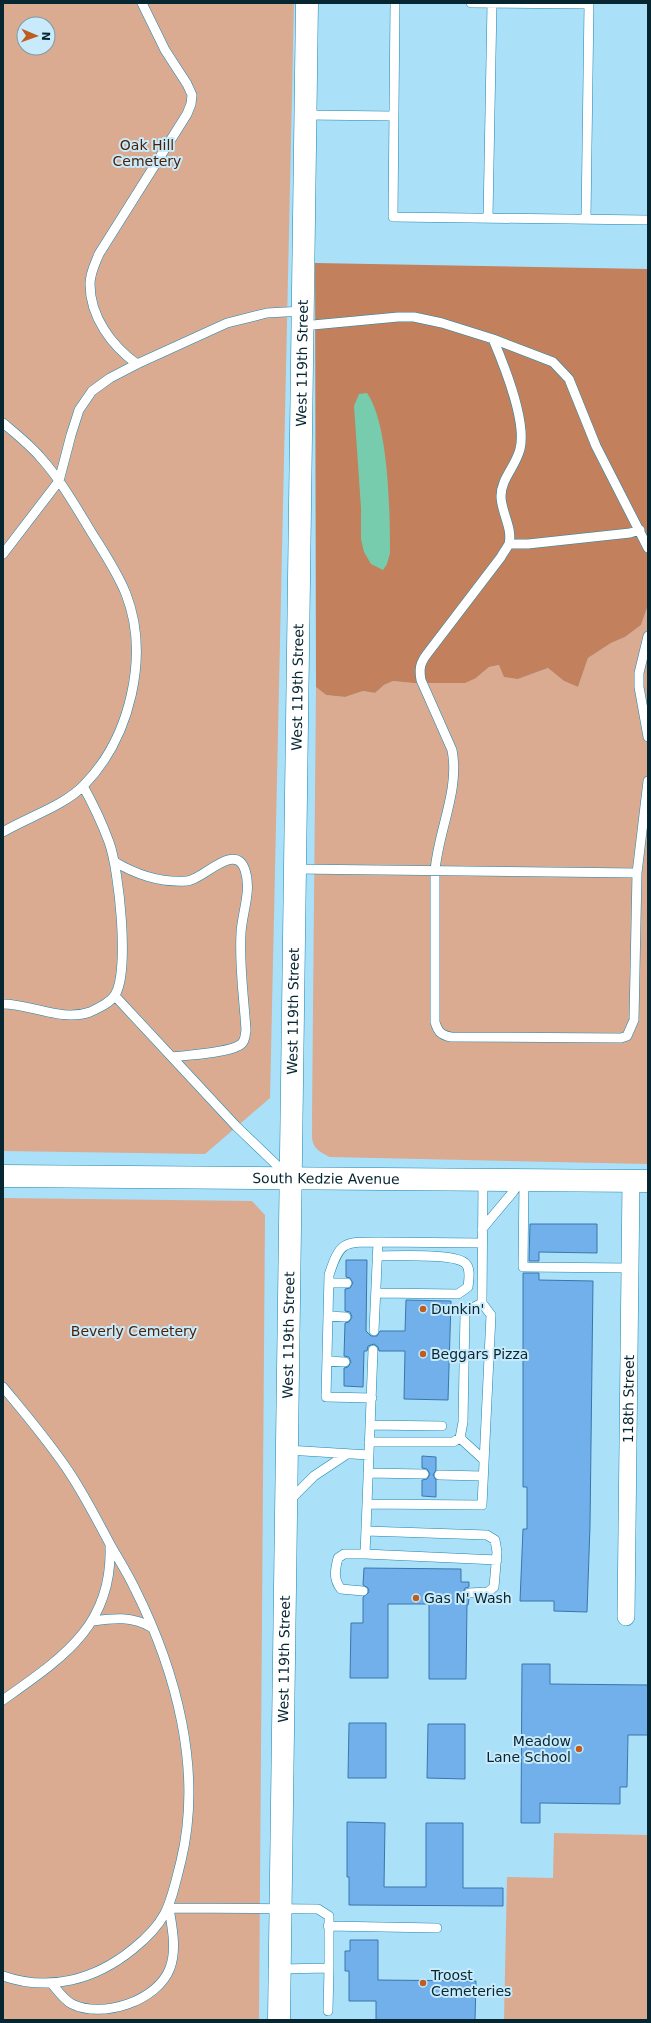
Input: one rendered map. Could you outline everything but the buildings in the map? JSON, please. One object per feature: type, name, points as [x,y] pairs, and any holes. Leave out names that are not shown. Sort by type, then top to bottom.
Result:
[{"type":"street","name":"West 119th Street","points":[[279,2020],[307,3]]},
{"type":"street","name":"South Kedzie Avenue","points":[[3,1176],[640,1181]]},
{"type":"street","name":"118th Street","points":[[626,1617],[630,1268],[640,1181]]},
{"type":"lane","points":[[137,364],[121,353],[109,338],[90,296],[89,282],[92,268],[99,254],[192,104],[192,95],[187,84],[165,50],[142,3]]},
{"type":"lane","points":[[395,3],[393,217],[648,220]]},
{"type":"lane","points":[[471,3],[589,4],[586,219]]},
{"type":"lane","points":[[488,218],[492,3]]},
{"type":"lane","points":[[305,115],[394,116]]},
{"type":"lane","points":[[3,554],[60,481],[71,435],[79,410],[92,391],[110,378],[137,364],[227,323],[267,312],[302,319],[414,317],[442,323],[493,339],[539,355],[553,362],[563,371],[574,391],[596,446],[648,548]]},
{"type":"lane","points":[[493,339],[519,414],[523,437],[518,458],[502,485],[501,495],[503,513],[509,533],[508,544],[501,557],[421,662],[420,670],[421,680],[452,750],[454,760],[452,788],[436,852],[435,870],[435,1022],[438,1030],[443,1035],[451,1037],[621,1038],[627,1036],[634,1020],[637,873],[648,781]]},
{"type":"lane","points":[[3,423],[41,458],[60,481],[116,573],[123,587],[132,616],[136,644],[136,672],[129,707],[115,740],[97,770],[83,786],[45,811],[3,832]]},
{"type":"lane","points":[[508,544],[528,544],[630,533],[640,530]]},
{"type":"lane","points":[[648,636],[639,673],[639,687],[648,737]]},
{"type":"lane","points":[[3,1004],[14,1004],[50,1012],[72,1014],[89,1012],[104,1005],[115,996],[121,982],[122,968],[115,862],[97,813],[83,786]]},
{"type":"lane","points":[[115,862],[131,872],[169,882],[189,881],[200,877],[224,860],[233,860],[241,863],[245,870],[247,892],[241,933],[246,1030],[244,1040],[238,1046],[224,1050],[172,1057]]},
{"type":"lane","points":[[295,869],[637,873]]},
{"type":"lane","points":[[115,996],[232,1122],[290,1179]]},
{"type":"lane","points":[[367,1504],[482,1505],[491,1315],[482,1303],[483,1180]]},
{"type":"lane","points":[[482,1229],[523,1180]]},
{"type":"lane","points":[[523,1180],[523,1267],[630,1268]]},
{"type":"lane","points":[[372,1398],[326,1397],[329,1275],[334,1258],[341,1248],[350,1242],[482,1243]]},
{"type":"lane","points":[[374,1331],[370,1318],[378,1242]]},
{"type":"lane","points":[[373,1287],[458,1294],[468,1286],[469,1271],[465,1263],[459,1259],[446,1257],[377,1256]]},
{"type":"lane","points":[[329,1283],[347,1283]]},
{"type":"lane","points":[[369,1442],[453,1442],[460,1438],[463,1422],[465,1312],[482,1303]]},
{"type":"lane","points":[[328,1316],[346,1317]]},
{"type":"lane","points":[[365,1554],[372,1398],[369,1363],[373,1350]]},
{"type":"lane","points":[[327,1361],[345,1362]]},
{"type":"lane","points":[[3,1386],[70,1474],[136,1590],[162,1653],[176,1699],[186,1746],[189,1777],[189,1808],[186,1839],[169,1908],[161,1922],[147,1937],[113,1963],[91,1974],[52,1984],[30,1983],[3,1976]]},
{"type":"lane","points":[[370,1425],[442,1426]]},
{"type":"lane","points":[[460,1438],[484,1460]]},
{"type":"lane","points":[[286,1450],[369,1455]]},
{"type":"lane","points":[[285,1505],[314,1476],[347,1454]]},
{"type":"lane","points":[[368,1473],[424,1474]]},
{"type":"lane","points":[[438,1475],[483,1476]]},
{"type":"lane","points":[[366,1531],[488,1535],[495,1540],[497,1560],[494,1587],[488,1592],[469,1593]]},
{"type":"lane","points":[[3,1700],[40,1674],[72,1646],[93,1621],[108,1587],[111,1567],[110,1545]]},
{"type":"lane","points":[[363,1591],[342,1589],[337,1584],[335,1576],[338,1558],[344,1554],[497,1560]]},
{"type":"lane","points":[[93,1621],[128,1618],[142,1622],[151,1627]]},
{"type":"lane","points":[[169,1908],[280,1910],[318,1909],[328,1916],[328,2011]]},
{"type":"lane","points":[[52,1984],[70,2004],[81,2008],[95,2009],[125,2005],[152,1992],[162,1982],[170,1969],[173,1956],[174,1936],[169,1908]]},
{"type":"lane","points":[[328,1926],[437,1928]]},
{"type":"lane","points":[[279,1969],[329,1968]]},
{"type":"green space","name":"Oak Hill Cemetery","points":[[3,3],[294,3],[270,1098],[205,1154],[3,1151]]},
{"type":"green space","points":[[648,605],[648,1164],[330,1157],[323,1153],[314,1146],[312,1137],[316,687],[326,695],[345,697],[363,691],[375,693],[384,685],[393,681],[413,683],[476,678],[489,667],[499,665],[518,679],[548,668],[564,681],[578,687],[588,658],[611,643],[625,637],[641,625]]},
{"type":"green space","name":"Beverly Cemetery","points":[[3,1198],[252,1201],[265,1215],[259,2020],[3,2020]]},
{"type":"green space","points":[[554,1833],[648,1835],[648,2020],[504,2020],[507,1877],[553,1878]]},
{"type":"shaded area","points":[[315,263],[648,269],[648,605],[641,625],[625,637],[611,643],[588,658],[578,687],[564,681],[548,668],[518,679],[504,677],[499,665],[489,667],[476,678],[465,683],[413,683],[393,681],[384,685],[375,693],[363,691],[345,697],[326,695],[316,687]]},
{"type":"shaded area","points":[[367,393],[374,407],[380,426],[387,470],[390,516],[390,553],[387,564],[383,570],[371,564],[364,552],[361,539],[361,508],[354,406],[359,394]]},
{"type":"place","name":"Dunkin'","points":[[423,1309]]},
{"type":"place","name":"Beggars Pizza","points":[[423,1354]]},
{"type":"place","name":"Gas N' Wash","points":[[416,1598]]},
{"type":"place","name":"Meadow Lane School","points":[[579,1749]]},
{"type":"place","name":"Troost Cemeteries","points":[[423,1983]]}]
